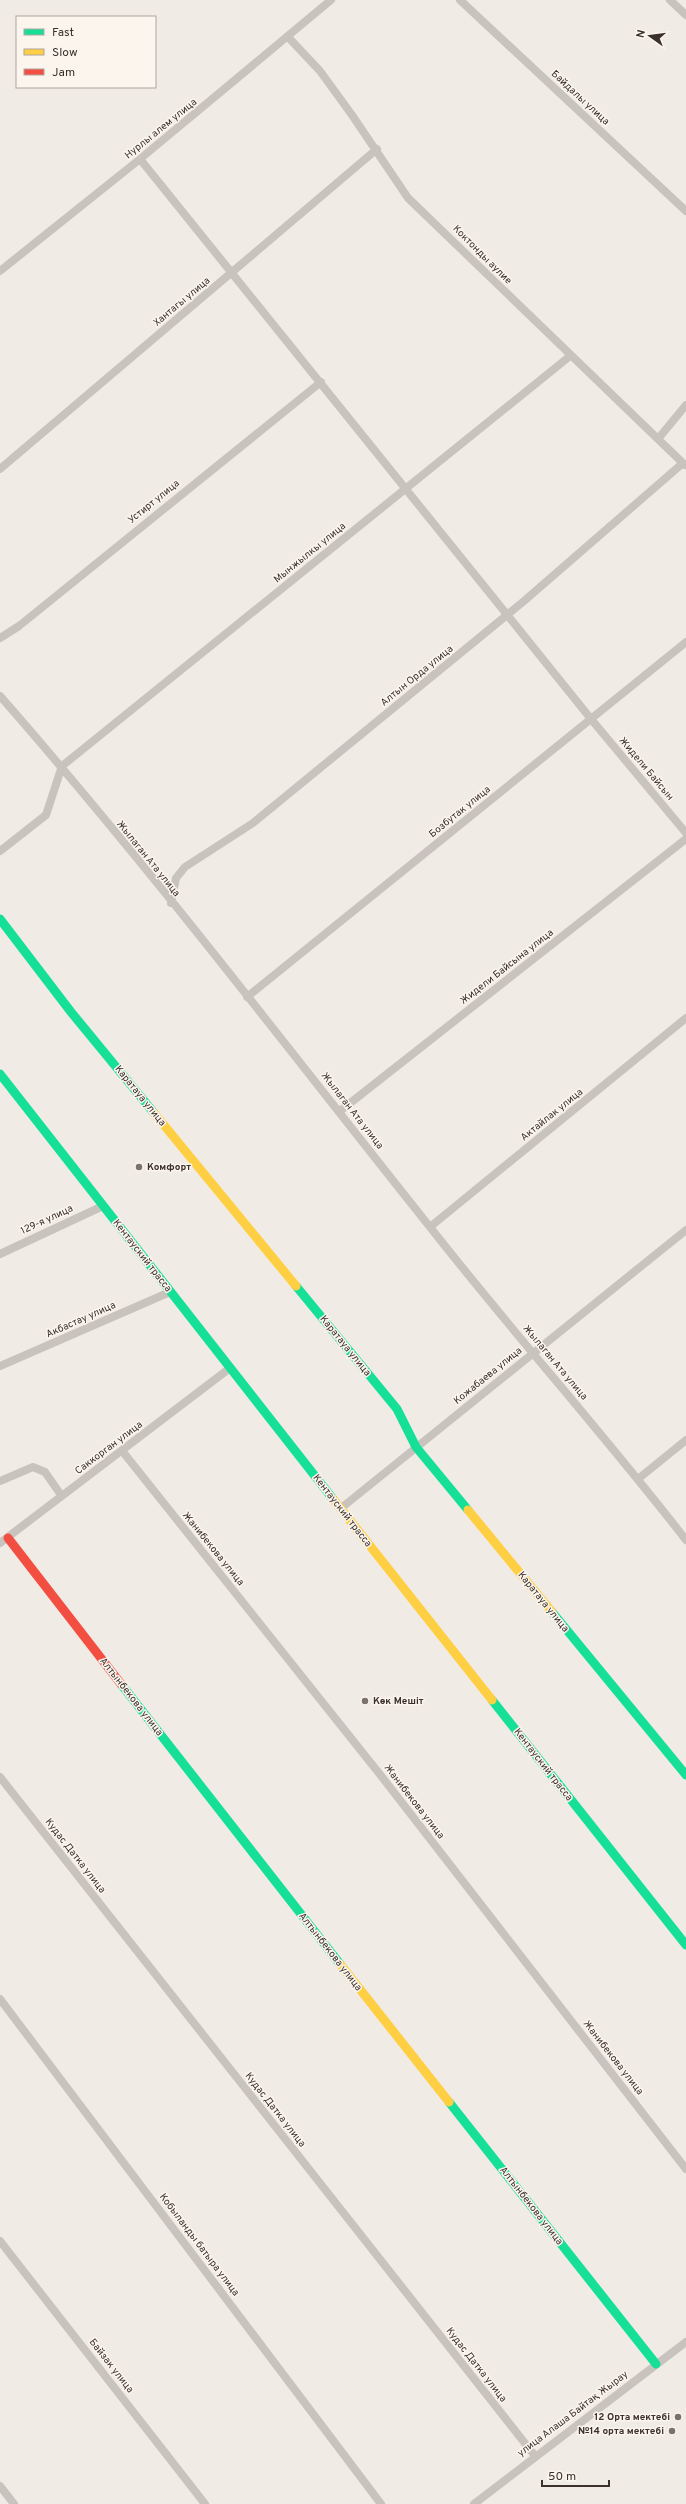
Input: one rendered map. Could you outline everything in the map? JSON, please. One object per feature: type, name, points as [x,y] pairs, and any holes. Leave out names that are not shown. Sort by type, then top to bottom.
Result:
[{"type":"street","name":"Нурлы алем улица","points":[[0,271],[140,159],[331,0]]},
{"type":"street","name":"Байдалы улица","points":[[460,0],[686,211]]},
{"type":"street","points":[[670,0],[686,15]]},
{"type":"street","name":"Коктонды аулие","points":[[288,37],[320,71],[377,149],[408,198],[570,356],[684,464]]},
{"type":"street","name":"Хантагы улица","points":[[0,469],[377,149]]},
{"type":"street","name":"Жидели Байсын","points":[[140,159],[508,614],[591,719],[686,833]]},
{"type":"street","name":"Мынжылкы улица","points":[[62,766],[570,356]]},
{"type":"street","name":"Устирт улица","points":[[0,638],[19,626],[321,382]]},
{"type":"street","points":[[658,439],[686,405]]},
{"type":"street","name":"Алтын Орда улица","points":[[171,903],[176,878],[185,867],[253,823],[508,614],[684,464]]},
{"type":"street","name":"Бозбутак улица","points":[[247,997],[686,642]]},
{"type":"street","name":"Жылаган Ата улица","points":[[0,696],[62,766],[340,1111],[430,1228],[638,1479],[686,1540]]},
{"type":"street","points":[[0,851],[46,814],[62,766]]},
{"type":"street","name":"Жидели Байсына улица","points":[[340,1111],[686,839]]},
{"type":"street","name":"Каратауа улица","points":[[0,919],[71,1012],[397,1409],[416,1447],[686,1775]]},
{"type":"street","name":"Актайлак улица","points":[[430,1228],[686,1018]]},
{"type":"street","name":"Кентауский трасса","points":[[0,1074],[340,1509],[686,1945]]},
{"type":"street","name":"129-я улица","points":[[0,1254],[35,1236],[103,1206]]},
{"type":"street","name":"Кожабаева улица","points":[[340,1509],[686,1230]]},
{"type":"street","name":"Акбастау улица","points":[[0,1366],[170,1292]]},
{"type":"street","name":"Саккорган улица","points":[[4,1540],[61,1495],[123,1452],[230,1368]]},
{"type":"street","points":[[638,1479],[686,1440]]},
{"type":"street","name":"Жанибекова улица","points":[[123,1452],[382,1777],[686,2169]]},
{"type":"street","points":[[0,1481],[33,1467],[44,1472],[61,1495]]},
{"type":"street","name":"Алтынбекова улица","points":[[4,1540],[656,2364]]},
{"type":"street","name":"Кудас Датка улица","points":[[0,1777],[535,2456]]},
{"type":"street","name":"Кобыланды батыра улица","points":[[0,1999],[381,2504]]},
{"type":"street","name":"Байзак улица","points":[[0,2241],[205,2504]]},
{"type":"street","name":"улица Алаша Байтақ Жырау","points":[[474,2504],[686,2342]]},
{"type":"street","points":[[0,2486],[14,2504]]},
{"type":"traffic: fast","points":[[0,919],[71,1012],[154,1113]]},
{"type":"traffic: fast","points":[[0,1074],[333,1499]]},
{"type":"traffic: fast","points":[[296,1286],[397,1409],[416,1447],[468,1510]]},
{"type":"traffic: fast","points":[[552,1612],[686,1775]]},
{"type":"traffic: fast","points":[[121,1684],[340,1964]]},
{"type":"traffic: fast","points":[[492,1700],[686,1945]]},
{"type":"traffic: fast","points":[[449,2102],[656,2364]]},
{"type":"traffic: slow","points":[[154,1113],[296,1286]]},
{"type":"traffic: slow","points":[[333,1499],[492,1700]]},
{"type":"traffic: slow","points":[[468,1510],[552,1612]]},
{"type":"traffic: slow","points":[[340,1964],[449,2102]]},
{"type":"traffic: jam","points":[[8,1538],[121,1684]]},
{"type":"place","name":"Комфорт","points":[[139,1167]]},
{"type":"place","name":"Көк Мешіт","points":[[365,1701]]},
{"type":"place","name":"12 Орта мектебі","points":[[678,2417]]},
{"type":"place","name":"№14 орта мектебі","points":[[672,2431]]}]
